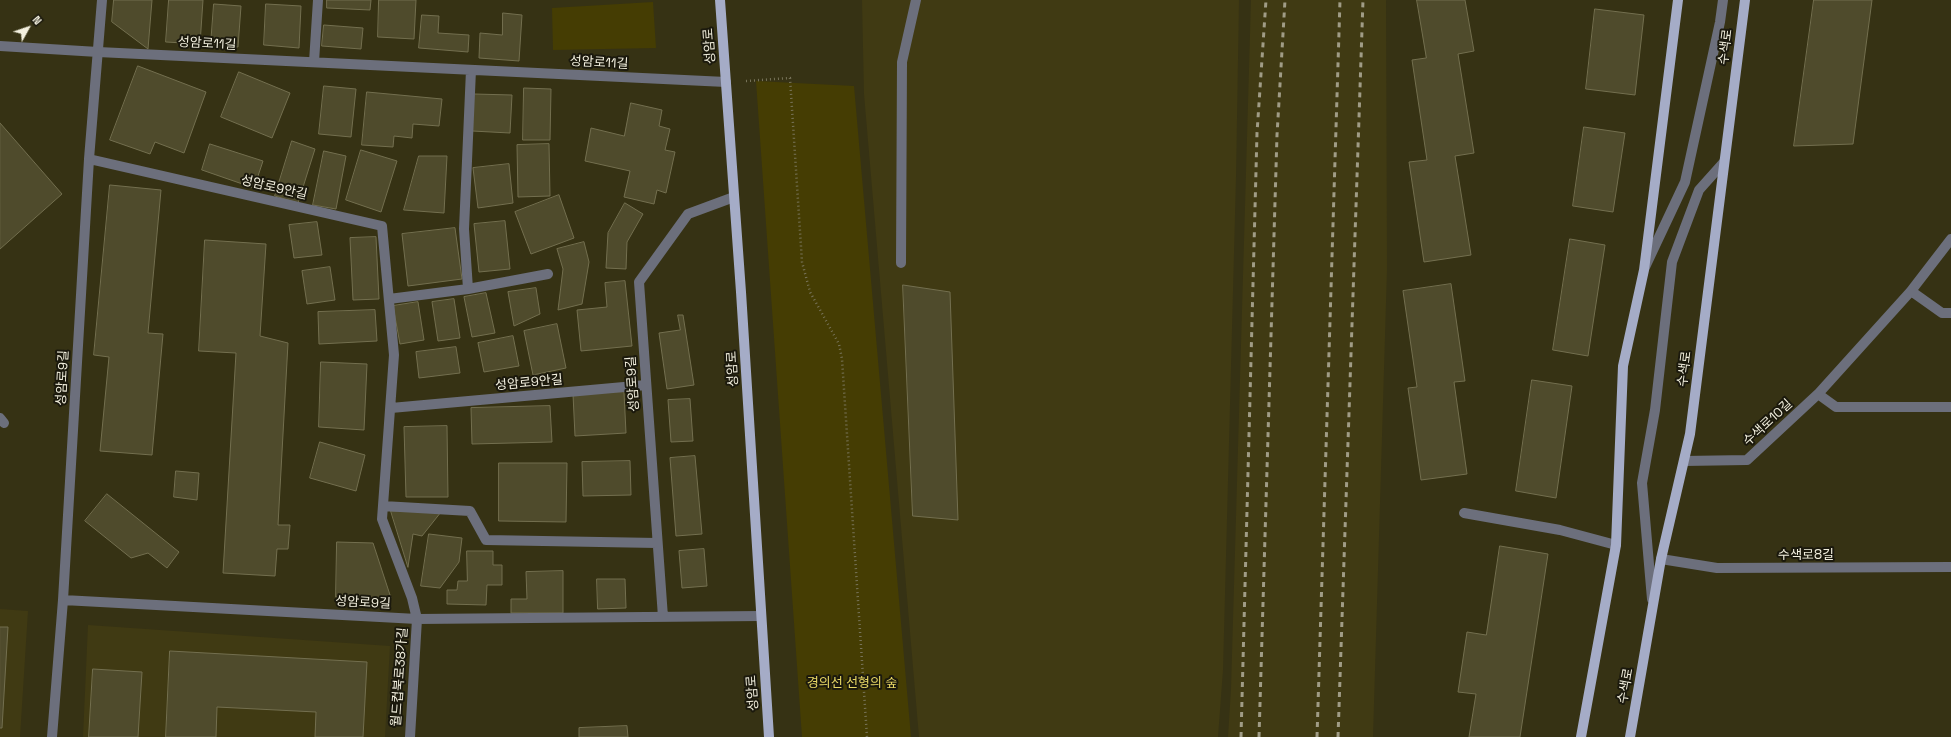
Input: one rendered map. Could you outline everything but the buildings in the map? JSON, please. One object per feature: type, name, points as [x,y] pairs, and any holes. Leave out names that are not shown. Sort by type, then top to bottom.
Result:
[{"type":"main road","name":"성암로","points":[[720,0],[741,292],[769,737]]},
{"type":"main road","points":[[1581,737],[1616,544],[1623,366],[1644,270],[1678,0]]},
{"type":"main road","name":"수색로","points":[[1630,737],[1661,559],[1690,434],[1745,0]]},
{"type":"street","points":[[89,159],[102,0]]},
{"type":"street","points":[[314,62],[318,0]]},
{"type":"street","points":[[901,263],[902,62],[916,0]]},
{"type":"street","points":[[1644,270],[1686,182],[1720,22],[1722,0]]},
{"type":"street","name":"성암로11길","points":[[0,46],[726,82]]},
{"type":"street","points":[[468,289],[464,229],[471,70]]},
{"type":"street","name":"성암로9안길","points":[[89,159],[382,226],[394,354],[382,519],[412,598],[417,618]]},
{"type":"street","name":"성암로9길","points":[[52,737],[63,600],[89,159]]},
{"type":"street","points":[[1653,607],[1642,484],[1655,410],[1672,262],[1699,190],[1724,162]]},
{"type":"street","name":"성암로9길","points":[[662,616],[639,282],[688,214],[734,197]]},
{"type":"street","name":"수색로10길","points":[[1684,461],[1747,460],[1818,394],[1911,291],[1951,239]]},
{"type":"street","points":[[389,299],[468,289],[548,274]]},
{"type":"street","points":[[1911,291],[1942,313],[1951,313]]},
{"type":"street","name":"성암로9안길","points":[[391,408],[646,385]]},
{"type":"street","points":[[1818,394],[1836,408],[1951,407]]},
{"type":"street","points":[[383,506],[470,511],[486,540],[657,543]]},
{"type":"street","points":[[1464,513],[1560,530],[1616,544]]},
{"type":"street","name":"수색로8길","points":[[1661,559],[1717,568],[1951,567]]},
{"type":"street","name":"성암로9길","points":[[63,600],[417,618],[761,616]]},
{"type":"street","name":"월드컵북로38가길","points":[[410,737],[417,618]]},
{"type":"path","points":[[726,82],[790,78],[802,262],[810,292],[839,344],[842,359],[868,737]]},
{"type":"shaded area","points":[[862,0],[1239,0],[1236,177],[1223,670],[1218,737],[919,737],[864,94]]},
{"type":"shaded area","points":[[1251,0],[1386,0],[1387,269],[1373,737],[1228,737],[1231,689]]},
{"type":"shaded area","points":[[0,609],[28,611],[20,737],[0,737]]},
{"type":"shaded area","points":[[88,625],[390,646],[385,737],[83,737]]},
{"type":"green space","points":[[653,2],[656,48],[553,50],[552,8]]},
{"type":"green space","name":"경의선 선형의 숲","points":[[756,81],[854,86],[911,737],[802,737]]},
{"type":"railway","points":[[1241,737],[1257,133],[1266,0]]},
{"type":"railway","points":[[1259,737],[1277,135],[1285,0]]},
{"type":"railway","points":[[1317,737],[1340,0]]},
{"type":"railway","points":[[1338,737],[1363,0]]}]
